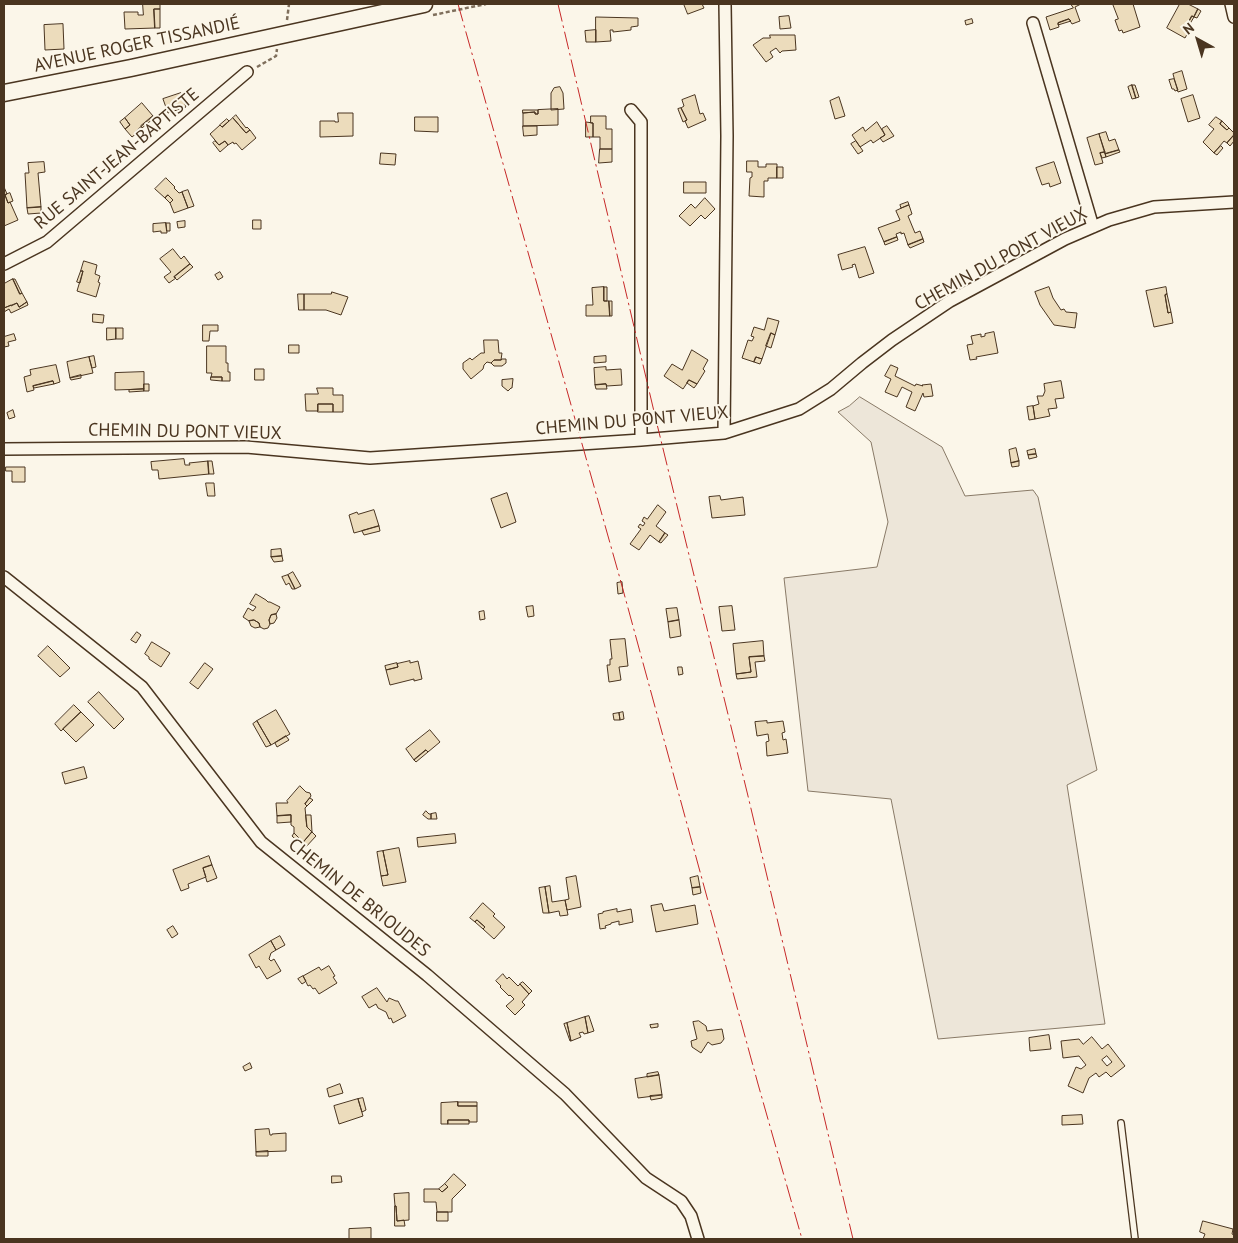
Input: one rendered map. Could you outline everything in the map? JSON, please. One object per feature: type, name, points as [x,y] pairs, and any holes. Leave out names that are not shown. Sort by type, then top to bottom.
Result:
[{"type":"main road","name":"AVENUE ROGER TISSANDIÉ","points":[[4,92],[131,68],[424,4]]},
{"type":"street","points":[[724,433],[725,4]]},
{"type":"street","points":[[1231,4],[1234,17]]},
{"type":"street","points":[[1033,23],[1093,227]]},
{"type":"street","name":"RUE SAINT-JEAN-BAPTISTE","points":[[4,264],[47,242],[247,72]]},
{"type":"street","points":[[631,110],[641,122],[641,440]]},
{"type":"street","name":"CHEMIN DU PONT VIEUX","points":[[4,449],[246,447],[370,458],[724,433],[799,409],[831,389],[862,362],[892,340],[950,302],[1064,240],[1109,220],[1154,207],[1234,202]]},
{"type":"street","name":"CHEMIN DE BRIOUDES","points":[[4,576],[142,687],[261,842],[427,975],[565,1094],[646,1178],[680,1201],[691,1216],[698,1239]]},
{"type":"lane","points":[[1121,1123],[1134,1239]]},
{"type":"path","points":[[247,72],[276,56],[279,35]]},
{"type":"shaded area","points":[[860,397],[942,447],[965,496],[1033,490],[1038,497],[1097,770],[1067,785],[1105,1024],[938,1039],[891,799],[808,791],[784,578],[877,567],[888,522],[871,442],[838,412]]},
{"type":"building","points":[[143,4],[160,4],[160,9],[154,9],[155,28],[125,29],[124,12],[138,12],[138,15],[143,15]]},
{"type":"building","points":[[684,4],[702,4],[704,8],[688,14]]},
{"type":"building","points":[[1071,4],[1081,4],[1075,7],[1080,21],[1072,24],[1069,19],[1058,23],[1059,27],[1050,30],[1046,17],[1073,8]]},
{"type":"building","points":[[1113,4],[1133,4],[1140,27],[1123,33],[1122,30],[1119,31],[1115,20],[1118,19]]},
{"type":"building","points":[[1180,4],[1188,4],[1198,9],[1186,27],[1190,29],[1185,38],[1167,28]]},
{"type":"building","points":[[154,9],[160,9],[160,28],[155,28]]},
{"type":"building","points":[[1198,9],[1201,11],[1197,18],[1194,17]]},
{"type":"building","points":[[789,16],[791,28],[780,29],[779,17]]},
{"type":"building","points":[[1192,16],[1194,17],[1188,27],[1186,27]]},
{"type":"building","points":[[596,17],[638,18],[638,26],[631,27],[631,30],[613,32],[613,30],[610,30],[611,41],[596,42]]},
{"type":"building","points":[[972,19],[973,23],[966,25],[965,21]]},
{"type":"building","points":[[1069,19],[1071,21],[1058,25],[1058,23]]},
{"type":"building","points":[[63,24],[64,49],[45,50],[44,25]]},
{"type":"building","points":[[596,30],[596,42],[586,42],[585,31]]},
{"type":"building","points":[[770,35],[795,35],[796,50],[782,51],[780,53],[776,48],[770,52],[773,57],[766,62],[753,45],[763,38],[770,38]]},
{"type":"building","points":[[1182,71],[1187,89],[1178,92],[1173,74]]},
{"type":"building","points":[[1174,79],[1178,90],[1175,91],[1172,89],[1169,80]]},
{"type":"building","points":[[1132,85],[1136,98],[1132,99],[1128,87]]},
{"type":"building","points":[[1132,85],[1135,85],[1139,97],[1136,98]]},
{"type":"building","points":[[560,87],[563,93],[564,109],[551,110],[551,93],[554,88]]},
{"type":"building","points":[[181,93],[186,107],[168,113],[163,99]]},
{"type":"building","points":[[695,95],[700,114],[703,113],[706,120],[688,128],[685,121],[687,120],[681,108],[684,106],[682,100]]},
{"type":"building","points":[[1193,95],[1200,118],[1188,122],[1181,99]]},
{"type":"building","points":[[839,97],[845,116],[835,119],[830,101]]},
{"type":"building","points":[[142,103],[153,116],[132,137],[125,129],[130,125],[125,118]]},
{"type":"building","points":[[681,108],[687,120],[683,122],[678,109]]},
{"type":"building","points":[[558,109],[558,125],[523,126],[523,113],[535,112],[535,114],[538,114],[538,110]]},
{"type":"building","points":[[523,110],[538,110],[538,114],[535,114],[535,112],[523,113]]},
{"type":"building","points":[[338,113],[353,113],[353,136],[320,137],[320,121],[338,122]]},
{"type":"building","points":[[236,115],[246,128],[250,130],[246,133],[233,118]]},
{"type":"building","points":[[153,116],[154,118],[142,128],[141,126]]},
{"type":"building","points":[[591,116],[606,116],[606,129],[612,129],[612,149],[600,149],[600,137],[593,137]]},
{"type":"building","points":[[415,117],[438,117],[438,132],[415,131]]},
{"type":"building","points":[[1216,117],[1222,121],[1220,124],[1227,130],[1229,128],[1234,135],[1227,143],[1224,141],[1214,153],[1203,142],[1214,129],[1209,125]]},
{"type":"building","points":[[125,118],[130,125],[125,129],[120,122]]},
{"type":"building","points":[[233,118],[246,133],[250,130],[256,138],[242,150],[233,142],[228,145],[225,141],[219,145],[210,134],[220,125],[222,127]]},
{"type":"building","points":[[227,119],[229,121],[222,127],[220,125]]},
{"type":"building","points":[[1222,121],[1229,128],[1227,130],[1220,124]]},
{"type":"building","points":[[586,122],[593,123],[593,137],[586,137]]},
{"type":"building","points":[[877,122],[885,135],[873,143],[871,140],[860,147],[852,135],[863,127],[865,131]]},
{"type":"building","points":[[523,126],[537,126],[537,135],[524,136]]},
{"type":"building","points":[[887,126],[894,136],[883,142],[880,138],[885,135],[882,129]]},
{"type":"building","points":[[1106,132],[1109,141],[1115,139],[1119,150],[1105,154],[1099,134]]},
{"type":"building","points":[[1099,134],[1105,152],[1100,153],[1103,163],[1095,165],[1087,138]]},
{"type":"building","points":[[1234,135],[1234,141],[1230,146],[1227,143]]},
{"type":"building","points":[[215,141],[219,145],[225,141],[228,145],[220,152],[213,143]]},
{"type":"building","points":[[856,141],[863,151],[858,154],[851,144]]},
{"type":"building","points":[[1221,146],[1223,148],[1217,155],[1214,153]]},
{"type":"building","points":[[600,149],[612,149],[612,162],[599,163]]},
{"type":"building","points":[[1119,150],[1120,152],[1106,157],[1105,154]]},
{"type":"building","points":[[1105,152],[1106,157],[1102,158],[1100,153]]},
{"type":"building","points":[[381,153],[396,154],[395,165],[380,164]]},
{"type":"building","points":[[747,161],[758,161],[758,167],[766,167],[766,164],[777,164],[777,178],[768,178],[768,181],[764,181],[764,197],[749,196],[752,172],[747,172]]},
{"type":"building","points":[[44,162],[45,172],[38,173],[41,207],[27,208],[25,173],[29,173],[28,163]]},
{"type":"building","points":[[1054,162],[1061,183],[1050,187],[1049,183],[1042,185],[1036,168]]},
{"type":"building","points":[[777,167],[783,167],[783,178],[777,178]]},
{"type":"building","points":[[166,178],[179,193],[182,192],[188,208],[174,213],[170,203],[173,200],[168,195],[165,198],[155,189]]},
{"type":"building","points":[[684,182],[706,182],[706,193],[684,193]]},
{"type":"building","points":[[4,187],[8,203],[10,202],[18,220],[4,226]]},
{"type":"building","points":[[188,190],[194,206],[188,208],[182,192]]},
{"type":"building","points":[[10,193],[13,201],[8,203],[5,195]]},
{"type":"building","points":[[168,195],[173,200],[170,203],[165,198]]},
{"type":"building","points":[[705,198],[715,209],[705,219],[701,215],[690,226],[679,216],[691,204],[695,208]]},
{"type":"building","points":[[908,202],[909,205],[901,208],[900,205]]},
{"type":"building","points":[[909,205],[912,214],[908,216],[915,233],[920,231],[923,239],[908,245],[904,233],[901,234],[901,232],[896,234],[897,237],[884,242],[878,228],[900,220],[896,211]]},
{"type":"building","points":[[41,207],[41,213],[28,214],[27,208]]},
{"type":"building","points":[[253,220],[261,220],[261,229],[253,229]]},
{"type":"building","points":[[185,221],[185,227],[178,228],[177,222]]},
{"type":"building","points":[[166,223],[170,223],[170,231],[167,231]]},
{"type":"building","points":[[166,223],[167,233],[161,233],[161,231],[153,232],[153,224]]},
{"type":"building","points":[[897,237],[898,240],[885,245],[884,242]]},
{"type":"building","points":[[923,239],[924,242],[910,248],[908,245]]},
{"type":"building","points":[[865,247],[874,273],[859,278],[855,264],[852,265],[853,267],[842,270],[838,255]]},
{"type":"building","points":[[173,249],[181,259],[184,256],[190,264],[169,283],[164,277],[171,272],[160,259]]},
{"type":"building","points":[[84,261],[97,265],[95,274],[100,276],[98,282],[100,283],[96,297],[77,291]]},
{"type":"building","points":[[190,264],[193,267],[177,280],[174,277]]},
{"type":"building","points":[[81,271],[83,271],[80,283],[77,282]]},
{"type":"building","points":[[220,272],[223,277],[218,280],[215,275]]},
{"type":"building","points":[[13,279],[15,279],[22,293],[20,294]]},
{"type":"building","points":[[13,279],[20,294],[22,293],[27,302],[19,307],[17,303],[4,308],[4,284]]},
{"type":"building","points":[[604,287],[607,287],[607,301],[604,301]]},
{"type":"building","points":[[604,287],[604,301],[609,301],[610,316],[586,316],[586,305],[593,305],[592,288]]},
{"type":"building","points":[[1049,287],[1053,298],[1061,310],[1064,309],[1066,312],[1077,313],[1075,328],[1054,325],[1040,305],[1035,292]]},
{"type":"building","points":[[1166,287],[1167,294],[1165,295],[1168,313],[1171,312],[1173,323],[1154,327],[1146,291]]},
{"type":"building","points":[[332,292],[348,297],[341,315],[326,310],[304,310],[304,294],[331,294]]},
{"type":"building","points":[[298,294],[304,294],[304,310],[299,310]]},
{"type":"building","points":[[1167,294],[1171,312],[1168,313],[1165,295]]},
{"type":"building","points":[[609,301],[612,301],[612,316],[610,316]]},
{"type":"building","points":[[27,302],[28,305],[11,313],[9,309],[4,312],[4,308],[17,303],[19,307]]},
{"type":"building","points":[[93,314],[104,315],[103,323],[93,322]]},
{"type":"building","points":[[768,318],[779,321],[775,335],[771,333],[762,359],[756,357],[754,362],[742,358],[748,340],[752,341],[754,337],[751,336],[754,327],[764,330]]},
{"type":"building","points":[[203,325],[218,325],[218,331],[210,331],[209,341],[203,341]]},
{"type":"building","points":[[107,328],[116,328],[116,339],[107,340]]},
{"type":"building","points":[[116,328],[123,328],[123,339],[116,339]]},
{"type":"building","points":[[994,332],[998,353],[970,360],[967,345],[973,344],[971,336],[981,334],[981,337]]},
{"type":"building","points":[[771,333],[775,335],[771,348],[766,346]]},
{"type":"building","points":[[14,334],[16,340],[8,342],[9,346],[4,347],[4,337]]},
{"type":"building","points":[[484,340],[498,340],[499,353],[502,353],[501,360],[494,360],[491,363],[487,362],[483,369],[471,379],[463,369],[463,363],[470,358],[472,360],[481,353],[484,353]]},
{"type":"building","points":[[289,345],[299,345],[299,353],[289,353]]},
{"type":"building","points":[[207,346],[226,346],[226,363],[228,363],[228,372],[230,372],[230,381],[222,381],[222,377],[211,377],[212,373],[207,373]]},
{"type":"building","points":[[692,350],[708,360],[703,369],[705,371],[697,384],[689,380],[683,389],[664,376],[672,364],[682,370]]},
{"type":"building","points":[[94,356],[96,367],[92,368],[89,357]]},
{"type":"building","points":[[606,356],[606,362],[594,363],[594,357]]},
{"type":"building","points":[[89,357],[93,373],[70,378],[67,362]]},
{"type":"building","points":[[756,357],[762,359],[760,364],[754,362]]},
{"type":"building","points":[[506,359],[506,363],[502,366],[494,366],[491,363],[494,360]]},
{"type":"building","points":[[56,365],[60,382],[54,384],[53,381],[33,386],[34,390],[27,392],[24,377],[31,375],[30,370]]},
{"type":"building","points":[[891,365],[898,368],[895,376],[915,386],[916,384],[923,386],[931,384],[933,396],[924,397],[923,393],[915,411],[906,407],[912,392],[902,387],[897,397],[885,392],[891,379],[885,376]]},
{"type":"building","points":[[606,367],[606,370],[621,369],[622,385],[595,385],[594,368]]},
{"type":"building","points":[[255,369],[264,369],[264,380],[255,380]]},
{"type":"building","points":[[144,372],[144,389],[115,390],[115,373]]},
{"type":"building","points":[[81,375],[81,378],[71,380],[70,378]]},
{"type":"building","points":[[211,377],[222,377],[222,381],[211,380]]},
{"type":"building","points":[[513,379],[512,388],[508,391],[502,386],[502,380]]},
{"type":"building","points":[[689,380],[697,384],[694,388],[687,383]]},
{"type":"building","points":[[53,381],[54,384],[34,388],[33,386]]},
{"type":"building","points":[[1061,381],[1064,398],[1055,399],[1057,408],[1048,409],[1050,416],[1035,419],[1033,406],[1039,404],[1037,396],[1043,396],[1045,391],[1044,384]]},
{"type":"building","points":[[144,384],[149,384],[149,391],[144,391]]},
{"type":"building","points":[[606,384],[607,389],[596,389],[595,385]]},
{"type":"building","points":[[317,388],[333,388],[333,395],[343,395],[343,412],[333,412],[333,404],[318,404],[318,411],[306,411],[305,394],[318,394]]},
{"type":"building","points":[[144,389],[144,391],[129,392],[129,390]]},
{"type":"building","points":[[318,404],[333,404],[333,412],[318,412]]},
{"type":"building","points":[[1033,406],[1035,419],[1029,420],[1027,407]]},
{"type":"building","points":[[13,410],[15,417],[9,419],[7,413]]},
{"type":"building","points":[[1016,448],[1019,461],[1011,463],[1009,450]]},
{"type":"building","points":[[1035,449],[1036,454],[1028,455],[1027,451]]},
{"type":"building","points":[[1036,454],[1037,457],[1029,459],[1028,455]]},
{"type":"building","points":[[184,459],[185,465],[208,461],[209,474],[159,479],[158,470],[152,470],[151,462]]},
{"type":"building","points":[[208,461],[212,461],[214,474],[209,474]]},
{"type":"building","points":[[1019,461],[1019,466],[1012,467],[1011,463]]},
{"type":"building","points":[[6,467],[25,467],[25,482],[12,482],[12,471],[6,471]]},
{"type":"building","points":[[206,483],[214,483],[215,496],[208,496]]},
{"type":"building","points":[[507,493],[516,522],[501,528],[491,499]]},
{"type":"building","points":[[720,496],[721,500],[743,497],[745,515],[712,518],[709,497]]},
{"type":"building","points":[[658,505],[666,512],[656,526],[665,533],[659,542],[650,535],[639,550],[630,544],[641,529],[638,527],[640,524],[643,526],[645,523],[642,521],[644,517],[647,519]]},
{"type":"building","points":[[374,510],[379,526],[354,533],[349,515]]},
{"type":"building","points":[[379,526],[380,531],[364,535],[362,531]]},
{"type":"building","points":[[665,533],[668,535],[661,543],[659,542]]},
{"type":"building","points":[[281,549],[282,556],[271,557],[271,550]]},
{"type":"building","points":[[282,556],[283,561],[274,562],[271,557]]},
{"type":"building","points":[[293,572],[301,586],[295,589],[288,575]]},
{"type":"building","points":[[288,575],[295,589],[292,589],[289,583],[286,585],[282,577]]},
{"type":"building","points":[[622,582],[623,593],[618,594],[617,583]]},
{"type":"building","points":[[256,594],[280,607],[276,614],[271,615],[268,628],[264,629],[254,620],[249,621],[243,617],[248,608],[253,611],[256,607],[250,604]]},
{"type":"building","points":[[533,606],[534,616],[528,617],[526,607]]},
{"type":"building","points":[[732,606],[735,630],[722,631],[719,607]]},
{"type":"building","points":[[677,608],[679,620],[668,622],[666,609]]},
{"type":"building","points":[[484,611],[485,619],[480,620],[479,612]]},
{"type":"building","points":[[276,614],[277,618],[274,623],[270,624],[271,615]]},
{"type":"building","points":[[254,620],[259,623],[260,627],[255,628],[251,626],[249,621]]},
{"type":"building","points":[[679,620],[681,636],[670,638],[668,622]]},
{"type":"building","points":[[137,632],[141,635],[136,643],[131,640]]},
{"type":"building","points":[[625,639],[628,666],[619,667],[621,680],[609,682],[607,665],[610,665],[610,659],[612,659],[610,640]]},
{"type":"building","points":[[763,641],[764,656],[749,657],[751,672],[736,674],[733,644]]},
{"type":"building","points":[[152,642],[170,653],[161,667],[145,654]]},
{"type":"building","points":[[48,646],[70,668],[60,677],[38,656]]},
{"type":"building","points":[[764,656],[765,661],[755,662],[757,677],[737,679],[736,674],[751,672],[749,657]]},
{"type":"building","points":[[410,661],[410,663],[418,661],[422,679],[390,685],[386,670],[398,667],[397,664]]},
{"type":"building","points":[[205,663],[213,669],[198,689],[190,683]]},
{"type":"building","points":[[397,663],[398,667],[386,670],[385,666]]},
{"type":"building","points":[[678,667],[682,667],[683,674],[679,675]]},
{"type":"building","points":[[99,692],[124,719],[114,729],[88,702]]},
{"type":"building","points":[[74,705],[81,712],[61,731],[55,724]]},
{"type":"building","points":[[276,710],[290,734],[271,745],[257,721]]},
{"type":"building","points":[[81,712],[94,725],[76,742],[63,729]]},
{"type":"building","points":[[623,712],[624,719],[620,720],[619,713]]},
{"type":"building","points":[[619,713],[620,720],[614,720],[613,714]]},
{"type":"building","points":[[257,721],[271,745],[266,747],[253,724]]},
{"type":"building","points":[[767,721],[767,723],[783,721],[785,732],[782,733],[783,740],[786,739],[788,753],[767,756],[766,742],[769,741],[768,734],[757,736],[755,722]]},
{"type":"building","points":[[430,730],[440,742],[414,760],[406,749]]},
{"type":"building","points":[[286,736],[289,740],[277,747],[275,743]]},
{"type":"building","points":[[426,750],[428,752],[416,762],[414,760]]},
{"type":"building","points":[[84,767],[87,778],[65,784],[62,773]]},
{"type":"building","points":[[300,786],[310,793],[311,796],[305,804],[307,806],[305,808],[307,827],[312,832],[303,842],[294,833],[294,827],[291,825],[291,815],[277,816],[276,803],[288,803],[287,801]]},
{"type":"building","points":[[310,798],[313,800],[307,806],[305,804]]},
{"type":"building","points":[[426,811],[431,814],[431,819],[423,815]]},
{"type":"building","points":[[436,813],[437,819],[431,819],[431,814]]},
{"type":"building","points":[[291,815],[291,822],[277,823],[277,816]]},
{"type":"building","points":[[306,815],[311,815],[312,832],[307,827]]},
{"type":"building","points":[[312,832],[316,836],[305,848],[292,836],[294,833],[303,842]]},
{"type":"building","points":[[455,834],[456,843],[418,847],[417,838]]},
{"type":"building","points":[[399,848],[406,882],[383,886],[381,876],[388,875],[383,851]]},
{"type":"building","points":[[383,851],[388,875],[381,876],[377,852]]},
{"type":"building","points":[[209,856],[212,865],[203,868],[206,877],[188,884],[189,888],[181,891],[173,870]]},
{"type":"building","points":[[212,865],[217,878],[207,882],[203,868]]},
{"type":"building","points":[[576,876],[581,907],[567,910],[565,900],[569,899],[566,878]]},
{"type":"building","points":[[698,876],[700,887],[692,888],[690,878]]},
{"type":"building","points":[[550,886],[552,902],[565,900],[568,915],[560,916],[559,911],[549,913],[545,887]]},
{"type":"building","points":[[545,887],[549,913],[543,913],[539,888]]},
{"type":"building","points":[[700,887],[701,893],[693,895],[692,888]]},
{"type":"building","points":[[483,903],[505,927],[494,939],[483,929],[485,927],[477,920],[475,922],[470,918]]},
{"type":"building","points":[[662,904],[664,911],[695,905],[698,924],[656,932],[651,906]]},
{"type":"building","points":[[617,909],[617,912],[631,909],[633,922],[619,925],[619,921],[600,929],[598,914]]},
{"type":"building","points":[[477,920],[485,927],[483,929],[475,922]]},
{"type":"building","points":[[173,926],[178,934],[172,938],[167,930]]},
{"type":"building","points":[[280,936],[285,945],[276,950],[271,941]]},
{"type":"building","points":[[271,941],[276,950],[271,953],[269,959],[271,961],[274,959],[281,971],[267,979],[259,966],[256,968],[249,955]]},
{"type":"building","points":[[329,966],[337,983],[319,994],[315,988],[313,989],[310,985],[308,986],[303,976],[319,967],[321,970]]},
{"type":"building","points":[[503,974],[518,986],[520,984],[529,994],[522,1002],[525,1005],[515,1015],[506,1006],[514,999],[496,981]]},
{"type":"building","points":[[303,976],[306,981],[302,984],[298,979]]},
{"type":"building","points":[[523,982],[532,991],[529,994],[520,984]]},
{"type":"building","points":[[377,988],[387,1002],[389,998],[398,1001],[406,1016],[393,1023],[386,1012],[378,1008],[376,1004],[369,1008],[362,997]]},
{"type":"building","points":[[589,1016],[594,1031],[588,1033],[585,1017]]},
{"type":"building","points":[[585,1017],[588,1033],[579,1033],[581,1037],[571,1041],[567,1023]]},
{"type":"building","points":[[699,1021],[706,1026],[707,1031],[722,1029],[724,1039],[721,1043],[712,1045],[708,1042],[701,1053],[692,1047],[691,1041],[697,1039],[693,1022]]},
{"type":"building","points":[[567,1023],[571,1041],[564,1024]]},
{"type":"building","points":[[658,1024],[658,1027],[651,1028],[650,1025]]},
{"type":"building","points":[[1049,1035],[1051,1049],[1030,1051],[1029,1038]]},
{"type":"building","points":[[1092,1037],[1102,1049],[1108,1044],[1125,1066],[1111,1077],[1106,1072],[1099,1077],[1096,1073],[1089,1078],[1083,1093],[1068,1086],[1076,1067],[1081,1069],[1086,1065],[1079,1056],[1063,1058],[1061,1041],[1079,1039],[1083,1044]],"holes":[[[1107,1056],[1112,1062],[1107,1066],[1102,1060]]]},
{"type":"building","points":[[250,1063],[252,1068],[245,1071],[243,1067]]},
{"type":"building","points":[[658,1072],[659,1075],[647,1077],[647,1074]]},
{"type":"building","points":[[659,1075],[662,1095],[638,1098],[635,1079]]},
{"type":"building","points":[[340,1084],[343,1093],[329,1097],[327,1089]]},
{"type":"building","points":[[662,1095],[662,1098],[651,1100],[650,1096]]},
{"type":"building","points":[[363,1098],[366,1110],[362,1112],[358,1099]]},
{"type":"building","points":[[358,1099],[363,1116],[339,1124],[334,1106]]},
{"type":"building","points":[[458,1102],[477,1102],[477,1106],[458,1106]]},
{"type":"building","points":[[458,1102],[458,1106],[477,1106],[477,1122],[448,1120],[448,1124],[441,1124],[441,1103]]},
{"type":"building","points":[[1082,1115],[1083,1124],[1062,1125],[1062,1116]]},
{"type":"building","points":[[448,1120],[469,1120],[469,1124],[448,1124]]},
{"type":"building","points":[[269,1129],[270,1135],[286,1133],[286,1151],[256,1152],[255,1130]]},
{"type":"building","points":[[268,1151],[268,1156],[256,1156],[256,1152]]},
{"type":"building","points":[[454,1174],[466,1185],[452,1199],[452,1212],[437,1212],[436,1202],[424,1202],[424,1189],[439,1189],[442,1192],[448,1187],[445,1184]]},
{"type":"building","points":[[332,1176],[341,1176],[342,1182],[332,1183]]},
{"type":"building","points":[[445,1184],[448,1187],[442,1192],[439,1189]]},
{"type":"building","points":[[409,1193],[409,1220],[397,1221],[394,1194]]},
{"type":"building","points":[[395,1206],[397,1221],[404,1220],[405,1226],[395,1226]]},
{"type":"building","points":[[437,1212],[448,1212],[448,1221],[437,1221]]},
{"type":"building","points":[[1203,1221],[1233,1229],[1234,1239],[1203,1239],[1205,1234],[1200,1232]]},
{"type":"building","points":[[371,1228],[371,1239],[349,1239],[349,1229]]},
{"type":"power","points":[[458,4],[619,575],[802,1239]]},
{"type":"power","points":[[558,4],[853,1239]]}]
